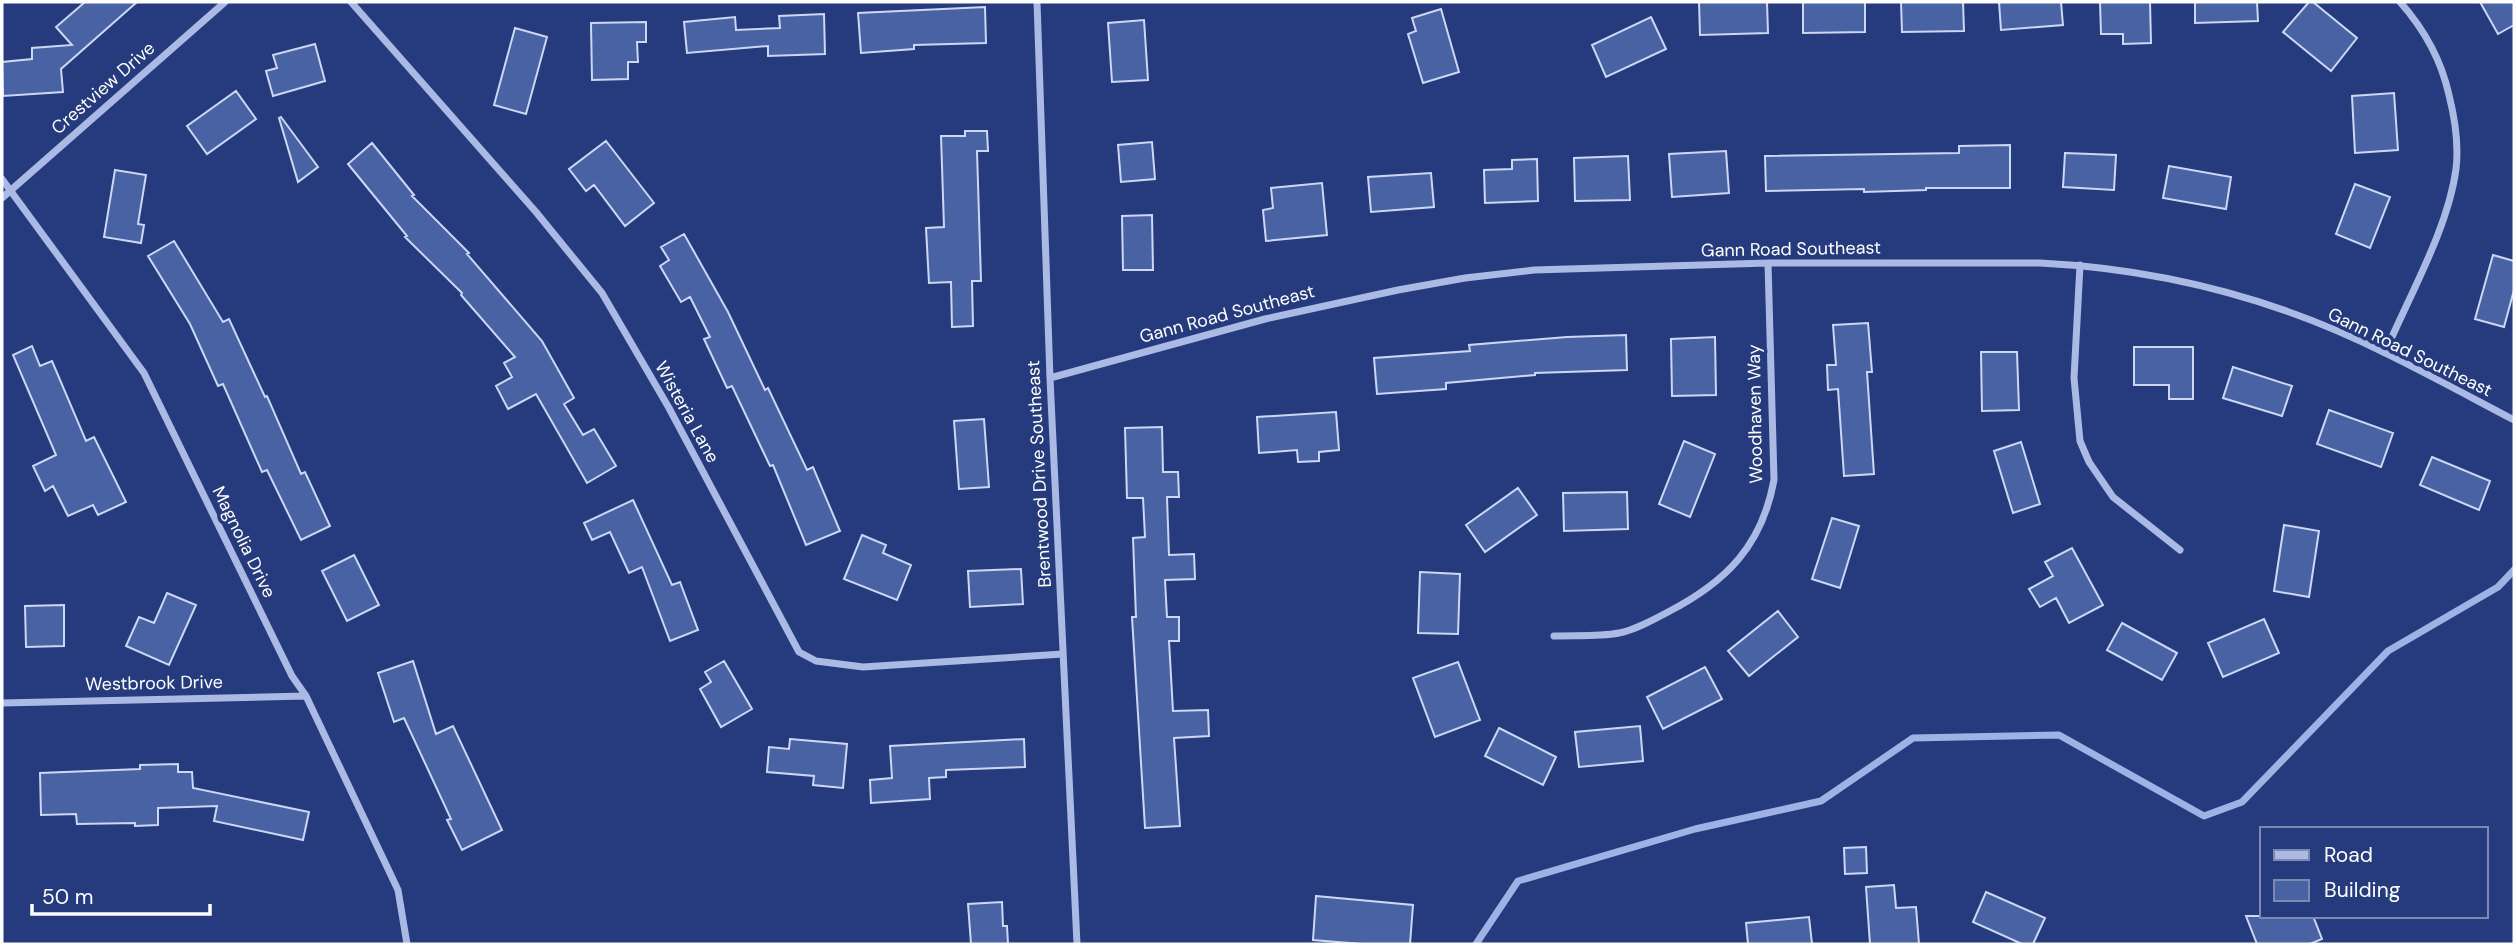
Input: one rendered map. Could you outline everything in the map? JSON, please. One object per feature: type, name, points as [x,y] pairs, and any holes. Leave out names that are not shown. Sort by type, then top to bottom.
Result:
[{"type":"street","name":"Crestview Drive","points":[[2,198],[225,2]]},
{"type":"street","name":"Wisteria Lane","points":[[351,2],[536,212],[602,293],[669,408],[799,652],[816,661],[863,667],[1063,654]]},
{"type":"street","name":"Brentwood Drive Southeast","points":[[1037,2],[1050,378],[1077,944]]},
{"type":"street","points":[[2385,353],[2439,230],[2448,204],[2456,156],[2454,117],[2441,65],[2417,21],[2400,2]]},
{"type":"street","name":"Magnolia Drive","points":[[2,180],[144,373],[292,676],[306,696],[398,890],[407,944]]},
{"type":"street","name":"Gann Road Southeast","points":[[1050,378],[1265,319],[1398,290],[1465,278],[1534,270],[1768,263],[2080,265],[2126,270],[2207,286],[2306,319],[2385,353],[2514,421]]},
{"type":"street","name":"Woodhaven Way","points":[[1554,636],[1619,633],[1671,610],[1708,589],[1728,572],[1744,554],[1759,529],[1770,502],[1774,480],[1768,263]]},
{"type":"street","points":[[2080,265],[2074,378],[2080,441],[2089,462],[2113,497],[2180,550]]},
{"type":"street","name":"Westbrook Drive","points":[[2,702],[306,696]]},
{"type":"building","points":[[85,2],[137,2],[61,69],[63,92],[3,96],[2,62],[32,59],[32,48],[72,45],[56,27]]},
{"type":"building","points":[[1699,2],[1767,2],[1768,33],[1700,35]]},
{"type":"building","points":[[1803,2],[1865,2],[1865,32],[1803,33]]},
{"type":"building","points":[[1901,2],[1963,2],[1964,31],[1902,32]]},
{"type":"building","points":[[1999,2],[2061,2],[2063,25],[2001,30]]},
{"type":"building","points":[[2100,2],[2150,2],[2151,43],[2123,44],[2123,34],[2101,34]]},
{"type":"building","points":[[2195,2],[2257,2],[2258,21],[2195,23]]},
{"type":"building","points":[[2309,2],[2313,2],[2357,38],[2331,71],[2283,32]]},
{"type":"building","points":[[2480,2],[2514,2],[2514,25],[2498,34]]},
{"type":"building","points":[[985,7],[986,43],[914,45],[914,49],[861,53],[858,13]]},
{"type":"building","points":[[1441,9],[1459,72],[1423,83],[1408,34],[1416,31],[1412,18]]},
{"type":"building","points":[[824,14],[825,54],[768,56],[768,46],[687,53],[684,22],[735,17],[736,30],[780,28],[779,16]]},
{"type":"building","points":[[1651,17],[1666,49],[1606,77],[1592,45]]},
{"type":"building","points":[[1144,20],[1148,80],[1112,82],[1108,23]]},
{"type":"building","points":[[646,22],[646,42],[637,42],[638,62],[628,62],[628,79],[592,80],[591,23]]},
{"type":"building","points":[[515,28],[547,37],[526,114],[494,105]]},
{"type":"building","points":[[315,44],[325,81],[273,96],[266,71],[277,68],[273,55]]},
{"type":"building","points":[[236,91],[256,119],[207,154],[187,126]]},
{"type":"building","points":[[2394,93],[2398,150],[2355,153],[2352,96]]},
{"type":"building","points":[[281,117],[318,167],[298,182],[279,118]]},
{"type":"building","points":[[965,131],[987,131],[988,151],[977,151],[981,281],[972,281],[973,326],[952,327],[951,282],[929,283],[926,228],[944,227],[941,136],[965,136]]},
{"type":"building","points":[[606,141],[654,203],[625,226],[594,185],[586,191],[569,169]]},
{"type":"building","points":[[1152,142],[1155,179],[1121,182],[1118,145]]},
{"type":"building","points":[[372,143],[414,195],[412,196],[469,253],[467,254],[542,341],[574,398],[564,404],[583,435],[594,429],[616,466],[587,483],[536,394],[508,409],[496,386],[512,377],[504,363],[515,357],[462,293],[405,237],[407,236],[348,164]]},
{"type":"building","points":[[2010,145],[2010,188],[1926,188],[1864,192],[1864,189],[1766,191],[1765,156],[1959,153],[1959,146]]},
{"type":"building","points":[[1726,151],[1729,193],[1672,197],[1669,154]]},
{"type":"building","points":[[2065,153],[2116,155],[2114,190],[2063,187]]},
{"type":"building","points":[[1628,156],[1630,200],[1575,201],[1574,158]]},
{"type":"building","points":[[1537,159],[1538,201],[1485,203],[1484,170],[1512,169],[1512,160]]},
{"type":"building","points":[[2169,166],[2231,177],[2226,209],[2163,198]]},
{"type":"building","points":[[115,170],[146,175],[138,224],[144,225],[141,243],[104,237]]},
{"type":"building","points":[[1431,173],[1434,207],[1371,212],[1368,177]]},
{"type":"building","points":[[1322,183],[1327,235],[1266,241],[1263,210],[1273,208],[1271,188]]},
{"type":"building","points":[[2355,184],[2390,197],[2370,248],[2336,234]]},
{"type":"building","points":[[1152,215],[1153,270],[1123,270],[1122,216]]},
{"type":"building","points":[[684,234],[728,312],[765,390],[768,388],[807,470],[813,467],[840,531],[806,545],[773,465],[770,466],[732,386],[727,388],[704,339],[710,337],[690,297],[681,302],[660,266],[669,260],[661,247]]},
{"type":"building","points":[[174,241],[223,322],[229,319],[301,474],[305,472],[330,526],[301,540],[267,470],[262,472],[223,384],[218,386],[190,324],[148,256]]},
{"type":"building","points":[[2493,255],[2514,261],[2514,290],[2504,327],[2475,319]]},
{"type":"building","points":[[1868,323],[1872,372],[1867,372],[1874,474],[1844,476],[1838,389],[1828,390],[1827,365],[1836,365],[1833,325]]},
{"type":"building","points":[[1626,335],[1627,370],[1535,373],[1446,383],[1446,389],[1377,394],[1374,358],[1470,351],[1469,345]]},
{"type":"building","points":[[1715,337],[1716,395],[1672,396],[1671,339]]},
{"type":"building","points":[[32,346],[40,366],[52,361],[86,441],[94,437],[126,502],[98,515],[93,505],[68,516],[53,486],[45,491],[33,466],[56,455],[13,355]]},
{"type":"building","points":[[2134,347],[2193,347],[2193,399],[2169,399],[2169,385],[2134,385]]},
{"type":"building","points":[[1981,352],[2017,352],[2019,410],[1982,411]]},
{"type":"building","points":[[2233,367],[2292,386],[2282,416],[2223,398]]},
{"type":"building","points":[[2329,410],[2393,433],[2381,467],[2317,444]]},
{"type":"building","points":[[1336,412],[1339,450],[1319,452],[1319,461],[1298,462],[1297,450],[1259,453],[1257,417]]},
{"type":"building","points":[[984,419],[989,487],[959,489],[954,421]]},
{"type":"building","points":[[1162,427],[1163,472],[1178,472],[1179,497],[1167,497],[1169,555],[1194,554],[1195,579],[1165,580],[1167,617],[1179,617],[1179,641],[1169,641],[1173,711],[1208,710],[1209,736],[1174,738],[1180,826],[1145,828],[1132,617],[1136,617],[1133,538],[1145,537],[1143,498],[1127,498],[1125,428]]},
{"type":"building","points":[[1684,441],[1715,454],[1690,517],[1659,504]]},
{"type":"building","points":[[2021,442],[2040,504],[2013,513],[1994,451]]},
{"type":"building","points":[[2432,457],[2490,481],[2479,510],[2420,485]]},
{"type":"building","points":[[1518,488],[1537,515],[1485,552],[1466,525]]},
{"type":"building","points":[[1627,492],[1628,529],[1564,531],[1563,493]]},
{"type":"building","points":[[633,500],[672,585],[680,582],[698,630],[670,641],[642,567],[629,573],[610,532],[592,540],[584,523]]},
{"type":"building","points":[[1832,518],[1859,526],[1840,588],[1812,579]]},
{"type":"building","points":[[2284,525],[2319,531],[2309,597],[2274,591]]},
{"type":"building","points":[[862,535],[886,545],[883,553],[911,565],[897,600],[844,579]]},
{"type":"building","points":[[2072,548],[2103,605],[2069,623],[2056,598],[2040,607],[2029,589],[2053,576],[2045,562]]},
{"type":"building","points":[[354,555],[379,605],[347,621],[322,571]]},
{"type":"building","points":[[1021,569],[1023,604],[970,607],[968,571]]},
{"type":"building","points":[[1420,572],[1460,574],[1458,634],[1418,633]]},
{"type":"building","points":[[167,593],[196,605],[169,665],[126,646],[139,617],[154,623]]},
{"type":"building","points":[[64,605],[64,646],[26,647],[25,606]]},
{"type":"building","points":[[1778,611],[1798,637],[1749,676],[1728,651]]},
{"type":"building","points":[[2264,619],[2279,653],[2223,677],[2208,643]]},
{"type":"building","points":[[2122,623],[2177,653],[2162,680],[2107,650]]},
{"type":"building","points":[[413,661],[436,734],[453,726],[502,830],[462,850],[447,820],[451,819],[404,718],[394,722],[378,673]]},
{"type":"building","points":[[724,661],[752,709],[721,727],[700,689],[711,682],[705,672]]},
{"type":"building","points":[[1458,662],[1480,720],[1435,737],[1413,678]]},
{"type":"building","points":[[1705,667],[1722,699],[1663,729],[1647,697]]},
{"type":"building","points":[[1640,726],[1643,761],[1579,767],[1575,732]]},
{"type":"building","points":[[1499,728],[1556,757],[1543,785],[1485,756]]},
{"type":"building","points":[[790,739],[847,744],[843,788],[813,785],[814,776],[767,772],[769,747],[789,749]]},
{"type":"building","points":[[1024,739],[1025,767],[946,770],[946,777],[929,778],[930,799],[871,803],[870,780],[892,778],[890,746]]},
{"type":"building","points":[[178,764],[178,772],[192,772],[193,788],[309,812],[303,840],[214,821],[217,806],[158,808],[158,825],[77,824],[76,814],[41,815],[40,773],[140,769],[140,765]]},
{"type":"building","points":[[1866,847],[1867,873],[1845,874],[1844,848]]},
{"type":"building","points":[[1894,885],[1896,908],[1916,907],[1919,944],[1870,944],[1866,887]]},
{"type":"building","points":[[1986,892],[2045,918],[2033,944],[2022,944],[1973,922]]},
{"type":"building","points":[[1316,896],[1413,905],[1410,944],[1313,940]]},
{"type":"building","points":[[1002,902],[1003,926],[1007,926],[1008,944],[971,944],[968,904]]},
{"type":"building","points":[[2246,916],[2314,918],[2322,939],[2310,944],[2257,944]]},
{"type":"building","points":[[1809,917],[1812,944],[1748,944],[1746,923]]},
{"type":"waterway","points":[[1476,944],[1518,881],[1695,829],[1821,801],[1913,738],[2059,735],[2204,816],[2242,802],[2388,651],[2498,587],[2514,570]]}]
